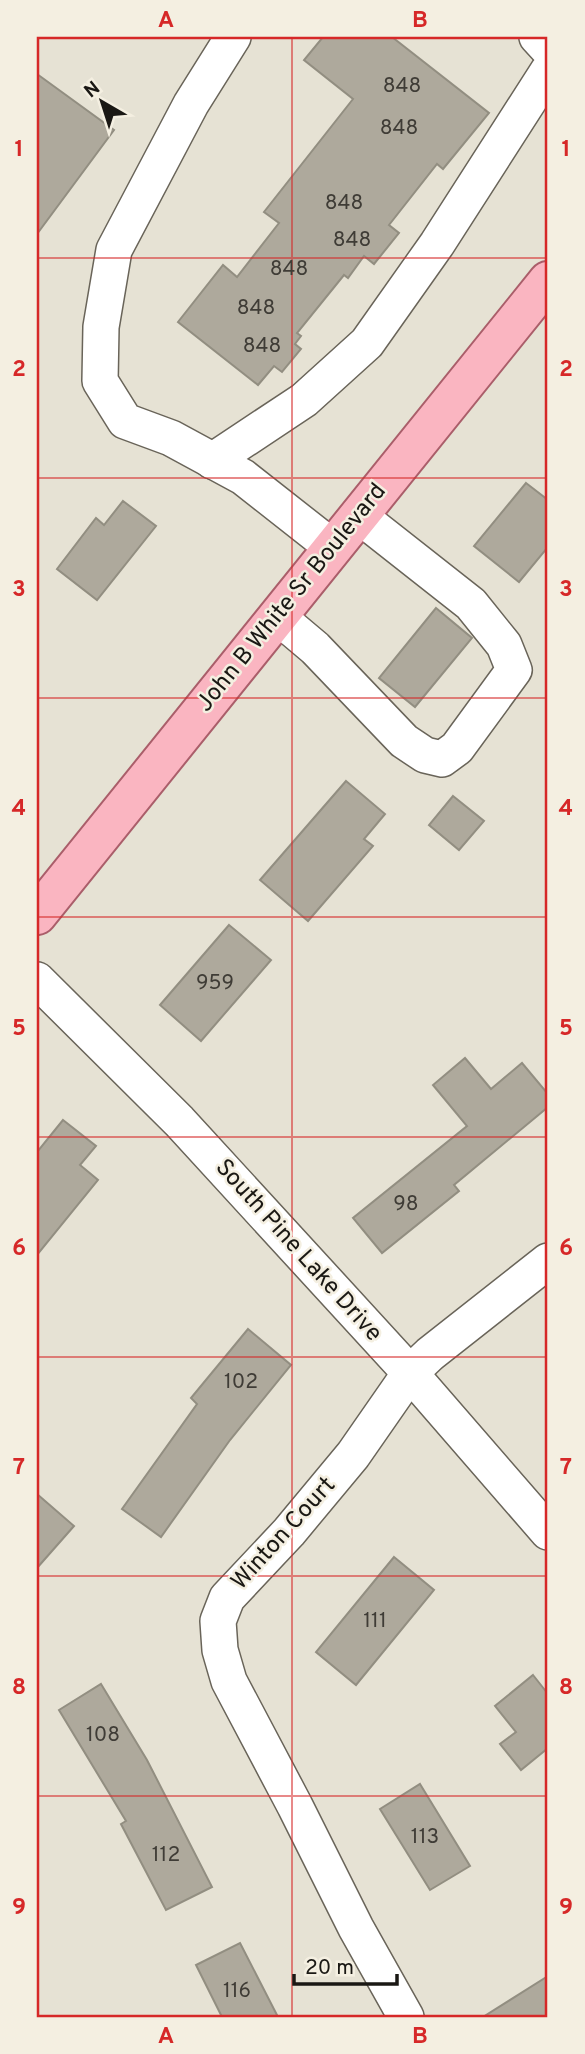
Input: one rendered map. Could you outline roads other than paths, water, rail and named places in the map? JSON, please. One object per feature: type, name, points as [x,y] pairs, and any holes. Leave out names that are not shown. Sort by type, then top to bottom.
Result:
[{"type":"main road","name":"John B White Sr Boulevard","points":[[37,915],[548,281]]},
{"type":"street","points":[[233,37],[191,104],[114,250],[101,327],[100,382],[125,421],[170,438],[243,477],[332,548]]},
{"type":"street","points":[[537,37],[548,49]]},
{"type":"street","points":[[212,461],[304,400],[367,343],[437,244],[548,71]]},
{"type":"street","points":[[277,616],[315,649],[404,741],[425,755],[442,760],[457,747],[514,670],[504,645],[471,604],[358,515]]},
{"type":"street","name":"South Pine Lake Drive","points":[[37,980],[180,1121],[410,1373],[548,1532]]},
{"type":"street","name":"Winton Court","points":[[406,2017],[356,1928],[229,1681],[220,1650],[218,1621],[227,1598],[289,1532],[353,1455],[410,1373],[430,1354],[548,1261]]}]
